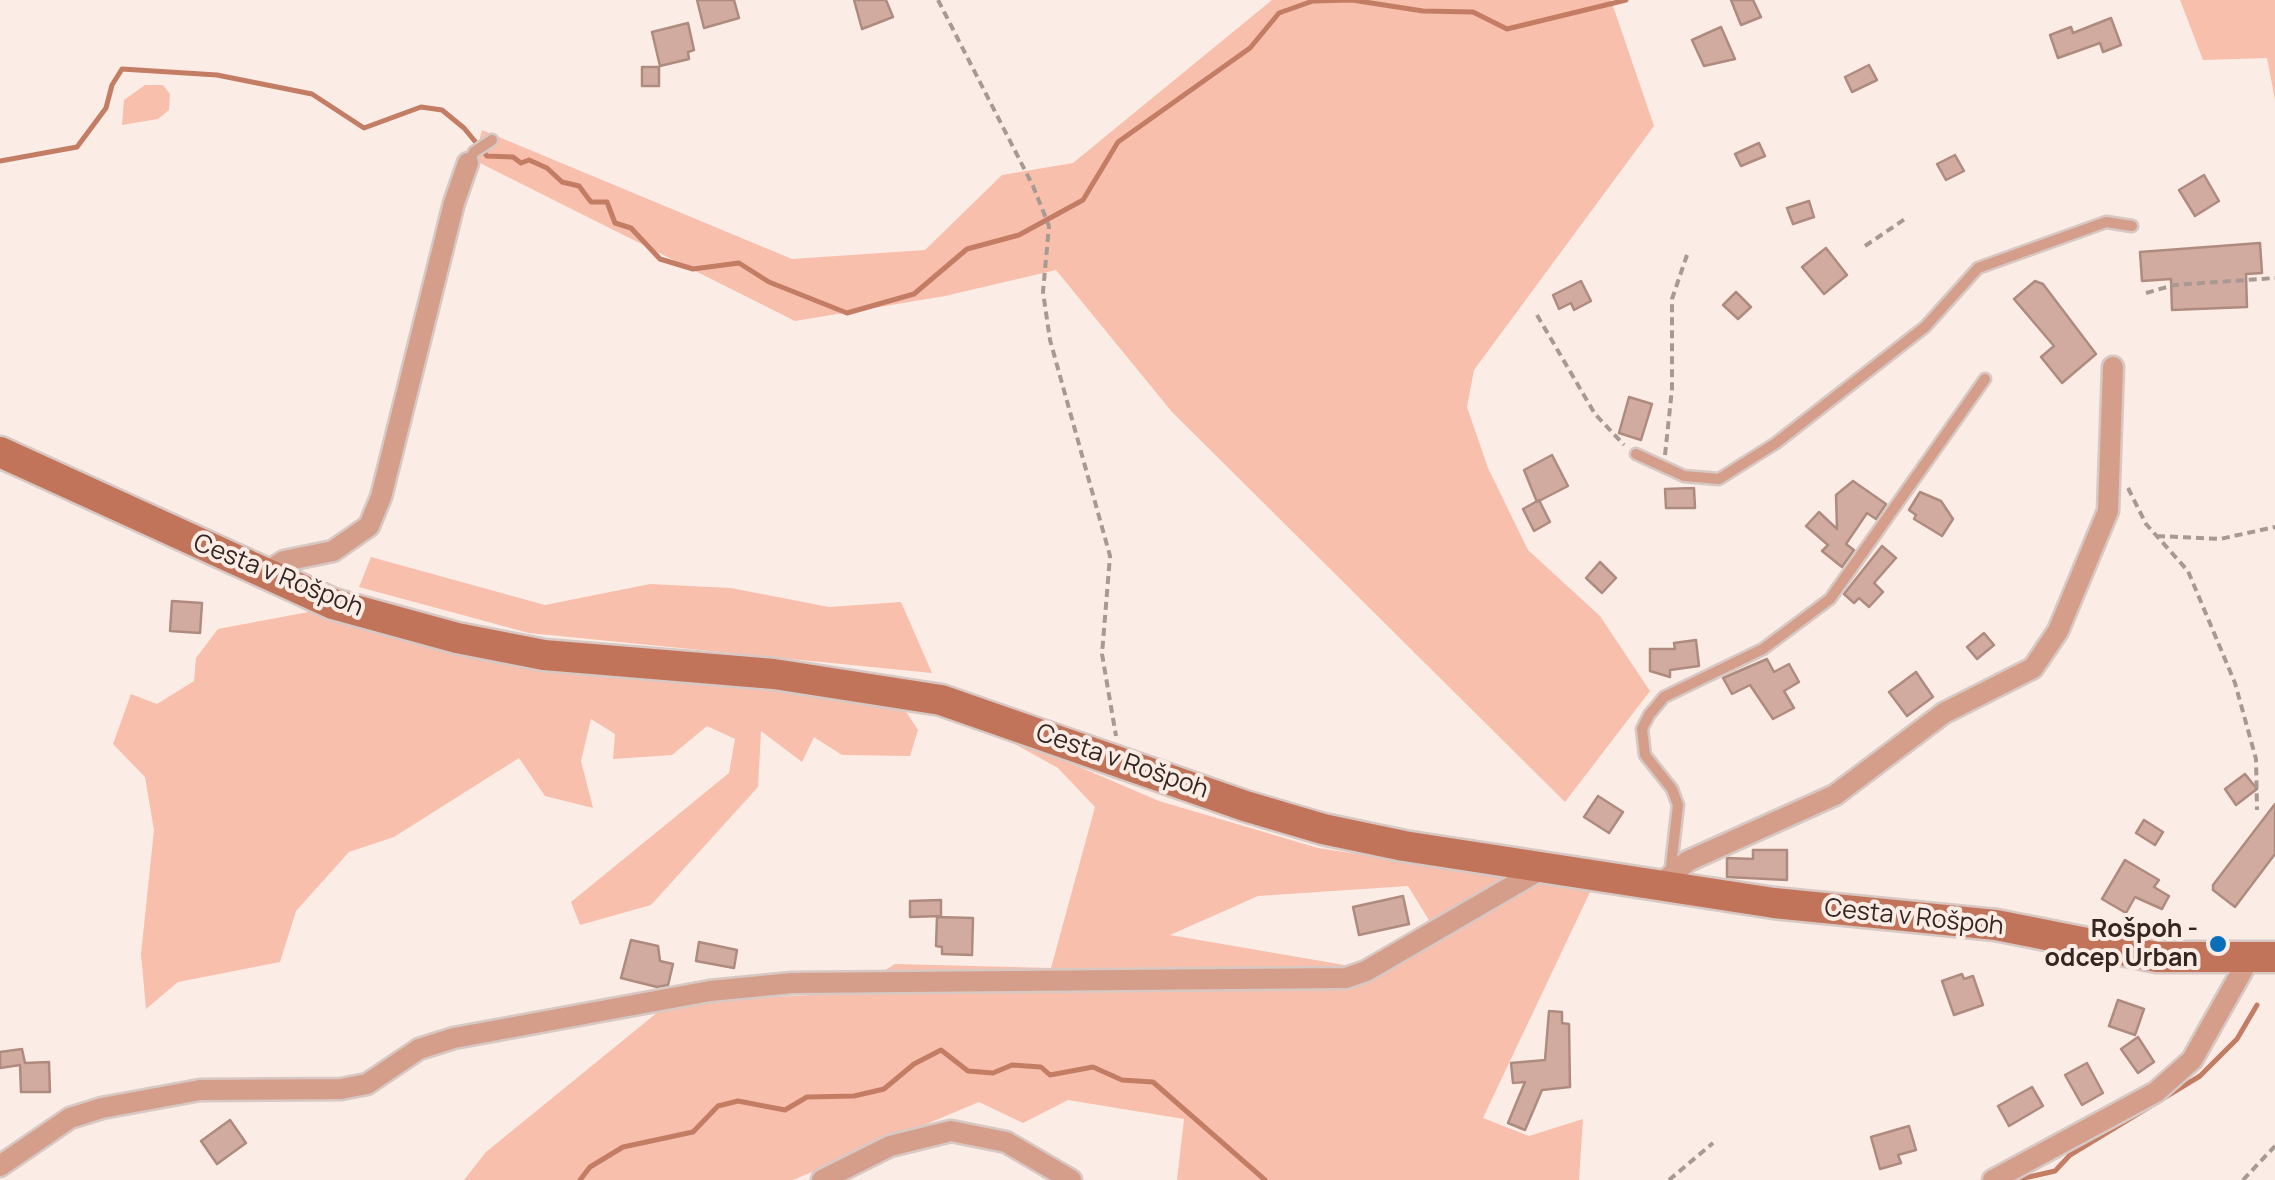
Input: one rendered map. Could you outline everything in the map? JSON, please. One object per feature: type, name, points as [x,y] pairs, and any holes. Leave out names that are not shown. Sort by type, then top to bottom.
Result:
[{"type":"street","points":[[265,573],[284,561],[332,551],[369,526],[381,497],[468,163]]},
{"type":"street","points":[[1666,880],[1688,861],[1835,795],[1944,713],[2033,668],[2058,631],[2108,512],[2113,367]]},
{"type":"street","name":"Cesta v Rošpoh","points":[[0,452],[333,604],[457,638],[544,654],[856,684],[941,700],[1323,829],[1536,866],[1666,880],[1774,903],[1996,925],[2166,959],[2262,957]]},
{"type":"street","points":[[0,1166],[70,1118],[120,1103],[200,1090],[341,1089],[366,1084],[419,1049],[454,1038],[710,990],[792,983],[1346,978],[1366,972],[1532,874],[1536,866]]},
{"type":"street","points":[[1994,1180],[2156,1092],[2192,1060],[2262,957]]},
{"type":"street","points":[[822,1180],[890,1146],[951,1131],[1006,1142],[1071,1180]]},
{"type":"lane","points":[[468,163],[474,152],[492,140]]},
{"type":"lane","points":[[1636,454],[1664,469],[1710,481],[1728,474],[1776,444],[1924,327],[1978,268],[2106,222],[2132,226]]},
{"type":"lane","points":[[1666,880],[1678,804],[1646,754],[1642,730],[1648,715],[1664,697],[1763,649],[1830,599],[1986,379]]},
{"type":"path","points":[[938,0],[1041,202],[1049,226],[1043,292],[1056,373],[1108,542],[1110,572],[1102,642],[1120,761]]},
{"type":"path","points":[[1865,246],[1905,219]]},
{"type":"path","points":[[1664,469],[1672,390],[1672,299],[1687,255]]},
{"type":"path","points":[[2146,293],[2174,285],[2275,278]]},
{"type":"path","points":[[1537,314],[1595,414],[1636,454]]},
{"type":"path","points":[[2112,471],[2126,485],[2157,536],[2188,571],[2235,682],[2256,759],[2256,810]]},
{"type":"path","points":[[2157,536],[2220,540],[2275,527]]},
{"type":"path","points":[[1669,1180],[1713,1143]]},
{"type":"path","points":[[2243,1180],[2275,1146]]},
{"type":"shaded area","points":[[1272,0],[1611,0],[1654,126],[1474,370],[1467,407],[1488,468],[1528,550],[1600,616],[1650,691],[1565,802],[1172,412],[1056,270],[945,296],[795,321],[474,160],[482,130],[792,259],[925,250],[1002,175],[1073,163]]},
{"type":"shaded area","points":[[2180,0],[2275,0],[2275,100],[2267,58],[2203,60]]},
{"type":"shaded area","points":[[145,85],[163,85],[170,94],[169,110],[158,119],[122,125],[124,100]]},
{"type":"shaded area","points":[[371,557],[545,605],[650,584],[731,588],[829,607],[901,602],[932,673],[529,633],[359,587]]},
{"type":"shaded area","points":[[319,610],[899,701],[918,730],[910,756],[842,755],[814,737],[802,762],[761,731],[758,787],[651,905],[580,925],[571,902],[729,773],[735,739],[707,726],[672,755],[613,759],[615,734],[591,719],[581,761],[593,808],[545,796],[519,758],[394,837],[349,852],[296,911],[280,962],[178,982],[146,1009],[141,954],[154,830],[145,777],[113,744],[131,694],[157,704],[194,681],[196,658],[218,629]]},
{"type":"shaded area","points":[[977,723],[1159,801],[1318,848],[1591,890],[1483,1118],[1529,1136],[1583,1119],[1579,1180],[1177,1180],[1184,1119],[1068,1100],[1023,1123],[979,1102],[793,1180],[464,1180],[486,1152],[669,1003],[847,993],[895,964],[1051,968],[1095,807],[1058,768]],"holes":[[[1408,886],[1435,930],[1379,971],[1170,935],[1258,896]]]},
{"type":"building","points":[[697,0],[734,0],[739,18],[704,28]]},
{"type":"building","points":[[854,0],[886,0],[893,17],[862,29]]},
{"type":"building","points":[[1731,0],[1753,0],[1761,17],[1741,25]]},
{"type":"building","points":[[2111,18],[2121,45],[2103,52],[2100,43],[2058,58],[2050,35],[2071,27],[2073,33]]},
{"type":"building","points":[[688,23],[694,50],[688,52],[689,59],[660,66],[652,32]]},
{"type":"building","points":[[1721,27],[1735,59],[1704,66],[1692,40]]},
{"type":"building","points":[[1869,65],[1877,80],[1852,92],[1845,77]]},
{"type":"building","points":[[642,67],[659,67],[659,86],[642,86]]},
{"type":"building","points":[[1759,143],[1765,156],[1741,166],[1735,154]]},
{"type":"building","points":[[1955,155],[1964,171],[1946,180],[1937,164]]},
{"type":"building","points":[[2204,175],[2219,201],[2195,216],[2179,190]]},
{"type":"building","points":[[1809,201],[1814,217],[1793,224],[1787,208]]},
{"type":"building","points":[[2260,243],[2262,273],[2246,274],[2247,307],[2172,310],[2171,279],[2142,281],[2140,252]]},
{"type":"building","points":[[1826,248],[1847,275],[1824,294],[1802,267]]},
{"type":"building","points":[[1581,281],[1591,301],[1574,310],[1571,303],[1559,309],[1553,295]]},
{"type":"building","points":[[2035,281],[2043,284],[2096,354],[2062,383],[2041,357],[2054,346],[2014,299]]},
{"type":"building","points":[[1736,292],[1751,307],[1738,319],[1723,305]]},
{"type":"building","points":[[1629,397],[1652,404],[1641,440],[1619,433]]},
{"type":"building","points":[[1552,455],[1568,486],[1537,502],[1524,470]]},
{"type":"building","points":[[1853,481],[1886,504],[1876,519],[1867,513],[1846,544],[1854,550],[1842,567],[1822,551],[1828,545],[1806,526],[1819,512],[1837,529],[1836,495]]},
{"type":"building","points":[[1694,488],[1695,508],[1666,508],[1665,489]]},
{"type":"building","points":[[1920,492],[1941,501],[1953,519],[1942,536],[1914,519],[1916,515],[1909,510]]},
{"type":"building","points":[[1539,500],[1550,522],[1534,531],[1523,509]]},
{"type":"building","points":[[1882,546],[1896,558],[1874,583],[1883,592],[1869,607],[1859,598],[1854,603],[1844,594]]},
{"type":"building","points":[[1600,562],[1616,578],[1602,593],[1586,578]]},
{"type":"building","points":[[172,601],[202,603],[200,633],[170,631]]},
{"type":"building","points":[[1984,633],[1994,645],[1977,659],[1967,647]]},
{"type":"building","points":[[1696,640],[1699,666],[1670,670],[1670,677],[1650,671],[1650,649],[1675,649],[1674,643]]},
{"type":"building","points":[[1767,659],[1774,672],[1789,664],[1799,682],[1784,691],[1794,708],[1773,719],[1750,685],[1732,694],[1723,678]]},
{"type":"building","points":[[1916,672],[1933,697],[1907,716],[1889,692]]},
{"type":"building","points":[[2245,774],[2257,789],[2236,805],[2225,789]]},
{"type":"building","points":[[1598,796],[1623,812],[1609,833],[1584,817]]},
{"type":"building","points":[[2275,804],[2275,854],[2235,907],[2213,890],[2213,885]]},
{"type":"building","points":[[2144,820],[2163,832],[2155,845],[2136,833]]},
{"type":"building","points":[[1753,850],[1787,850],[1787,880],[1727,877],[1727,858],[1753,859]]},
{"type":"building","points":[[2125,860],[2159,880],[2154,887],[2169,896],[2162,909],[2135,897],[2126,913],[2102,899]]},
{"type":"building","points":[[1403,896],[1409,924],[1359,935],[1353,907]]},
{"type":"building","points":[[941,900],[941,916],[910,917],[910,901]]},
{"type":"building","points":[[937,917],[973,918],[972,955],[942,954],[942,947],[936,946]]},
{"type":"building","points":[[631,940],[658,946],[660,961],[673,964],[668,985],[657,987],[621,978]]},
{"type":"building","points":[[699,942],[737,950],[734,968],[696,961]]},
{"type":"building","points":[[1962,974],[1964,979],[1973,976],[1983,1005],[1954,1015],[1942,981]]},
{"type":"building","points":[[2118,1000],[2144,1009],[2135,1035],[2109,1026]]},
{"type":"building","points":[[1549,1011],[1562,1012],[1562,1023],[1569,1024],[1570,1087],[1542,1090],[1525,1130],[1508,1123],[1525,1082],[1513,1083],[1511,1063],[1545,1060]]},
{"type":"building","points":[[2138,1037],[2154,1062],[2138,1073],[2121,1049]]},
{"type":"building","points":[[22,1049],[25,1063],[49,1062],[50,1092],[21,1092],[20,1065],[0,1068],[0,1052]]},
{"type":"building","points":[[2087,1063],[2103,1093],[2082,1105],[2065,1075]]},
{"type":"building","points":[[2032,1087],[2043,1106],[2009,1126],[1998,1106]]},
{"type":"building","points":[[230,1120],[246,1143],[217,1164],[201,1141]]},
{"type":"building","points":[[1909,1126],[1916,1150],[1898,1155],[1901,1163],[1880,1169],[1871,1137]]},
{"type":"waterway","points":[[0,161],[77,147],[106,108],[112,85],[122,69],[217,75],[312,94],[364,128],[421,107],[442,110],[464,128],[487,156],[513,157],[521,163],[529,160],[547,168],[562,182],[579,186],[591,202],[607,202],[615,223],[631,228],[660,259],[693,269],[739,263],[769,282],[847,313],[914,294],[967,249],[1019,235],[1083,200],[1118,142],[1250,48],[1279,13],[1313,1],[1352,0],[1423,11],[1473,12],[1507,29],[1626,0]]},
{"type":"waterway","points":[[2016,1180],[2055,1171],[2070,1155],[2200,1076],[2237,1039],[2257,1005]]},
{"type":"waterway","points":[[580,1180],[590,1167],[623,1147],[693,1132],[718,1106],[738,1101],[785,1110],[807,1097],[854,1096],[884,1089],[914,1064],[941,1050],[968,1071],[993,1073],[1012,1065],[1041,1067],[1050,1075],[1093,1067],[1122,1080],[1153,1082],[1265,1180]]},
{"type":"place","name":"Rošpoh - odcep Urban","points":[[2218,944]]}]
